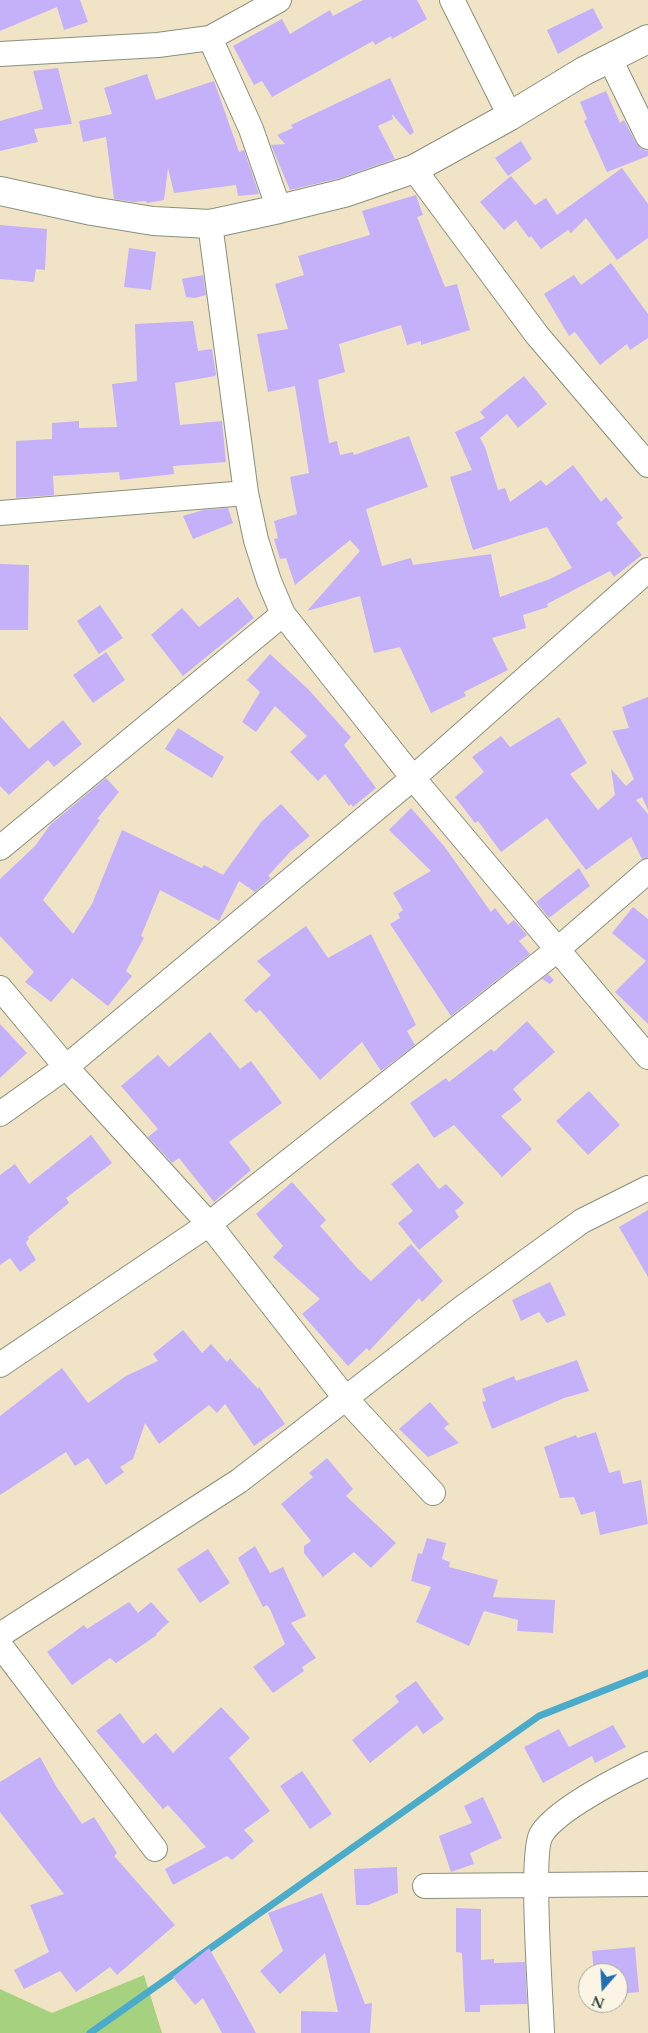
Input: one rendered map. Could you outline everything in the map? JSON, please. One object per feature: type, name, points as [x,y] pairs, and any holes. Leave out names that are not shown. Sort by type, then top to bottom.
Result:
[{"type":"street","points":[[0,54],[158,45],[210,38],[279,0]]},
{"type":"street","points":[[452,0],[510,116]]},
{"type":"street","points":[[210,38],[251,129],[279,209]]},
{"type":"street","points":[[0,191],[92,211],[153,221],[210,224],[279,209],[344,193],[414,169],[510,116],[609,57],[648,39]]},
{"type":"street","points":[[609,57],[648,137]]},
{"type":"street","points":[[414,169],[537,335],[648,464]]},
{"type":"street","points":[[210,224],[246,493],[258,548],[283,614],[413,778],[648,1057]]},
{"type":"street","points":[[0,513],[246,493]]},
{"type":"street","points":[[0,1114],[66,1067],[413,778],[648,570]]},
{"type":"street","points":[[0,848],[283,614]]},
{"type":"street","points":[[0,1365],[209,1224],[557,950],[648,871]]},
{"type":"street","points":[[0,988],[66,1067],[209,1224],[346,1399],[433,1493]]},
{"type":"street","points":[[0,1634],[239,1481],[462,1308],[582,1221],[648,1188]]},
{"type":"street","points":[[0,1645],[156,1849]]},
{"type":"street","points":[[542,2033],[537,1885],[537,1846],[540,1837],[546,1828],[567,1810],[622,1777],[648,1764]]},
{"type":"street","points":[[425,1886],[648,1884]]},
{"type":"green space","points":[[144,1975],[162,2033],[0,2033],[0,1989],[52,2013]]},
{"type":"building","points":[[0,0],[80,0],[88,22],[64,30],[57,7],[0,31]]},
{"type":"building","points":[[363,0],[417,0],[427,19],[392,39],[391,36],[375,45],[373,41],[272,97],[262,81],[254,85],[233,46],[282,19],[290,34],[330,10],[333,16]]},
{"type":"building","points":[[593,8],[603,28],[558,54],[547,30]]},
{"type":"building","points":[[58,68],[72,124],[34,129],[38,142],[0,151],[0,121],[43,109],[33,71]]},
{"type":"building","points":[[147,74],[156,100],[214,81],[239,152],[244,150],[259,194],[238,196],[236,185],[174,193],[168,168],[164,200],[147,203],[146,201],[134,202],[114,199],[106,137],[83,142],[79,121],[112,114],[104,88]]},
{"type":"building","points":[[390,78],[414,132],[410,135],[392,114],[393,119],[378,126],[395,159],[340,178],[290,190],[271,145],[285,144],[277,135],[293,128],[291,125]]},
{"type":"building","points":[[606,91],[620,123],[624,120],[636,143],[641,149],[648,151],[648,156],[607,172],[584,121],[587,119],[580,102]]},
{"type":"building","points":[[521,141],[532,159],[508,176],[495,158]]},
{"type":"building","points":[[622,168],[648,204],[648,238],[617,260],[586,218],[571,233],[568,230],[541,249],[531,236],[529,238],[516,220],[504,230],[480,202],[511,176],[535,205],[546,198],[557,215]]},
{"type":"building","points":[[416,195],[423,215],[417,217],[445,287],[457,284],[470,330],[421,345],[421,341],[407,345],[401,325],[339,344],[345,372],[318,380],[329,443],[337,441],[340,455],[353,452],[354,455],[409,436],[428,487],[366,509],[382,566],[411,558],[413,565],[491,554],[500,597],[550,579],[572,568],[547,527],[473,550],[450,477],[472,470],[455,432],[485,418],[480,412],[524,376],[547,404],[518,428],[507,414],[480,438],[485,447],[498,490],[505,488],[510,502],[541,480],[546,486],[573,465],[601,502],[606,497],[623,518],[616,523],[642,555],[614,577],[610,571],[547,604],[548,607],[523,615],[526,628],[492,638],[508,670],[464,692],[466,696],[431,713],[400,647],[374,653],[360,596],[307,611],[360,551],[350,540],[295,585],[286,558],[280,559],[274,539],[278,538],[274,521],[297,514],[290,477],[309,473],[295,386],[268,392],[257,334],[288,329],[275,284],[304,275],[298,256],[370,235],[362,211]]},
{"type":"building","points":[[0,225],[47,229],[45,270],[36,269],[34,282],[0,279]]},
{"type":"building","points":[[129,248],[156,252],[151,290],[124,287]]},
{"type":"building","points":[[611,263],[648,314],[648,338],[630,350],[627,344],[600,365],[575,332],[569,336],[544,294],[574,275],[581,285]]},
{"type":"building","points":[[203,275],[206,295],[195,298],[186,297],[182,279]]},
{"type":"building","points":[[193,321],[198,351],[212,349],[216,374],[215,376],[175,383],[180,425],[222,421],[226,462],[173,466],[174,474],[120,480],[119,472],[53,476],[54,495],[16,498],[16,441],[52,439],[52,423],[79,421],[79,428],[117,427],[112,384],[137,381],[135,324]]},
{"type":"building","points":[[228,508],[233,523],[193,539],[183,516],[203,510]]},
{"type":"building","points":[[0,564],[29,565],[28,630],[0,630]]},
{"type":"building","points":[[238,597],[254,618],[183,676],[151,635],[182,608],[199,627]]},
{"type":"building","points":[[100,605],[123,638],[99,654],[77,621]]},
{"type":"building","points":[[106,652],[125,680],[93,703],[73,675]]},
{"type":"building","points":[[270,654],[308,689],[351,737],[344,745],[376,788],[353,807],[351,804],[349,806],[325,774],[318,781],[290,752],[307,736],[275,706],[256,732],[242,722],[260,692],[247,680]]},
{"type":"building","points":[[648,697],[648,810],[642,797],[636,800],[648,814],[648,858],[642,859],[631,837],[586,870],[547,818],[501,852],[478,821],[475,823],[455,797],[484,772],[472,757],[501,736],[510,747],[559,717],[587,763],[570,774],[598,810],[615,795],[611,769],[626,786],[634,779],[612,731],[629,728],[622,707]]},
{"type":"building","points":[[0,716],[29,749],[63,720],[82,744],[54,767],[48,760],[9,795],[0,786]]},
{"type":"building","points":[[178,728],[224,757],[212,778],[165,749]]},
{"type":"building","points":[[106,778],[119,792],[97,819],[100,820],[43,900],[73,934],[92,904],[122,830],[202,868],[204,865],[223,875],[261,822],[281,804],[310,836],[290,852],[268,876],[271,878],[255,892],[239,881],[219,921],[160,890],[141,936],[144,938],[126,971],[132,976],[108,1006],[72,978],[51,1002],[25,982],[34,972],[0,936],[0,879],[35,846],[50,825]]},
{"type":"building","points":[[411,808],[444,846],[491,912],[495,908],[508,925],[514,920],[527,935],[519,941],[530,954],[451,1016],[390,924],[400,918],[398,914],[403,910],[393,893],[431,871],[389,830]]},
{"type":"building","points":[[579,868],[590,886],[549,918],[536,902]]},
{"type":"building","points":[[633,907],[648,919],[648,1024],[615,992],[646,961],[612,933]]},
{"type":"building","points":[[306,926],[328,958],[371,934],[416,1025],[407,1031],[415,1045],[381,1071],[362,1042],[320,1080],[260,1010],[256,1013],[244,1000],[271,975],[257,961]]},
{"type":"building","points":[[548,974],[554,980],[550,984],[542,979]]},
{"type":"building","points":[[527,1021],[555,1052],[513,1089],[522,1100],[501,1116],[532,1149],[502,1177],[454,1125],[434,1138],[410,1103],[446,1078],[449,1082],[491,1049],[494,1052]]},
{"type":"building","points":[[0,1024],[27,1053],[0,1078]]},
{"type":"building","points":[[210,1032],[240,1069],[251,1061],[282,1103],[229,1142],[251,1170],[214,1202],[179,1158],[172,1163],[148,1137],[158,1129],[121,1086],[158,1055],[169,1067]]},
{"type":"building","points":[[589,1091],[620,1125],[588,1155],[556,1121]]},
{"type":"building","points":[[91,1135],[112,1163],[66,1198],[69,1203],[28,1237],[27,1245],[36,1260],[20,1272],[10,1258],[0,1265],[0,1175],[15,1164],[29,1184]]},
{"type":"building","points":[[418,1163],[439,1189],[446,1184],[464,1203],[455,1211],[459,1217],[419,1250],[398,1223],[413,1211],[391,1184]]},
{"type":"building","points":[[292,1182],[326,1220],[320,1226],[371,1281],[411,1244],[443,1281],[422,1302],[419,1298],[369,1351],[367,1348],[348,1366],[302,1314],[320,1299],[273,1257],[283,1246],[256,1214]]},
{"type":"building","points":[[648,1210],[648,1277],[619,1227]]},
{"type":"building","points":[[550,1282],[566,1315],[547,1323],[539,1312],[521,1321],[512,1300]]},
{"type":"building","points":[[183,1330],[202,1353],[211,1344],[227,1362],[230,1358],[258,1389],[259,1387],[285,1424],[254,1446],[225,1404],[217,1413],[209,1405],[159,1444],[145,1423],[133,1459],[120,1467],[124,1472],[106,1485],[88,1458],[75,1466],[66,1452],[0,1495],[0,1416],[62,1368],[88,1403],[126,1376],[158,1361],[153,1354]]},
{"type":"building","points":[[577,1360],[589,1391],[564,1398],[492,1429],[482,1402],[486,1401],[482,1389],[514,1376],[516,1381]]},
{"type":"building","points":[[430,1402],[449,1424],[444,1428],[459,1443],[428,1457],[399,1429]]},
{"type":"building","points":[[596,1432],[609,1473],[620,1470],[623,1484],[641,1480],[648,1524],[600,1535],[595,1511],[581,1515],[574,1497],[560,1498],[544,1447],[576,1435],[577,1438]]},
{"type":"building","points":[[327,1458],[353,1489],[346,1496],[396,1543],[371,1568],[354,1552],[323,1577],[304,1553],[304,1546],[311,1541],[281,1504],[313,1477],[309,1473]]},
{"type":"building","points":[[427,1538],[446,1543],[442,1559],[450,1562],[449,1567],[498,1580],[493,1597],[555,1600],[553,1633],[517,1631],[518,1620],[484,1611],[469,1646],[416,1622],[431,1587],[411,1581],[418,1553],[422,1554]]},
{"type":"building","points":[[255,1546],[270,1573],[283,1567],[306,1616],[291,1623],[316,1658],[302,1667],[304,1671],[273,1693],[253,1667],[285,1644],[270,1609],[267,1605],[263,1607],[238,1558]]},
{"type":"building","points":[[208,1549],[230,1583],[200,1603],[177,1569]]},
{"type":"building","points":[[129,1602],[138,1613],[151,1602],[169,1622],[157,1635],[116,1663],[110,1658],[72,1685],[47,1652],[84,1625],[87,1629]]},
{"type":"building","points":[[416,1681],[444,1719],[423,1734],[417,1725],[370,1763],[352,1740],[399,1702],[395,1696]]},
{"type":"building","points":[[221,1707],[250,1738],[229,1758],[270,1811],[244,1830],[254,1841],[232,1860],[227,1856],[173,1885],[165,1869],[206,1847],[168,1805],[163,1809],[96,1731],[120,1713],[143,1744],[156,1733],[173,1753]]},
{"type":"building","points":[[613,1725],[626,1747],[595,1763],[592,1756],[543,1783],[524,1747],[559,1729],[569,1747]]},
{"type":"building","points":[[40,1757],[56,1786],[82,1824],[94,1817],[117,1853],[114,1856],[175,1925],[117,1975],[110,1967],[76,1992],[60,1971],[24,1989],[14,1970],[49,1952],[30,1905],[64,1894],[0,1812],[0,1782]]},
{"type":"building","points":[[302,1771],[332,1814],[310,1829],[280,1786]]},
{"type":"building","points":[[483,1797],[502,1838],[470,1853],[474,1864],[451,1872],[439,1836],[472,1823],[464,1806]]},
{"type":"building","points":[[397,1867],[398,1893],[368,1905],[356,1905],[354,1869]]},
{"type":"building","points":[[322,1893],[365,2004],[372,2003],[370,2033],[301,2033],[301,2011],[338,2012],[325,1953],[280,1994],[260,1971],[283,1951],[268,1913]]},
{"type":"building","points":[[456,1908],[481,1909],[481,1960],[494,1959],[494,1963],[525,1962],[527,2004],[480,2005],[480,2012],[465,2012],[462,1953],[456,1952]]},
{"type":"building","points":[[635,1947],[639,1992],[628,1993],[628,1963],[593,1963],[592,1951]]},
{"type":"building","points":[[209,1948],[256,2033],[222,2033],[203,1998],[195,2005],[173,1977]]},
{"type":"waterway","points":[[90,2033],[539,1716],[648,1673]]}]
